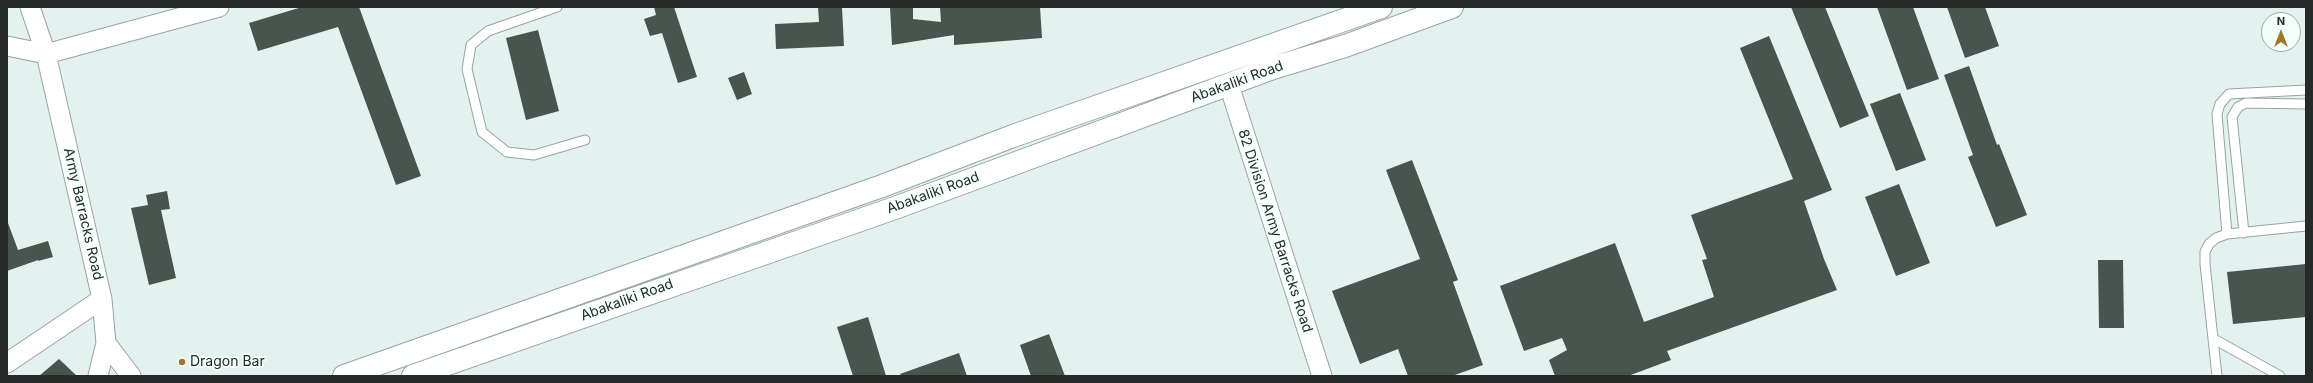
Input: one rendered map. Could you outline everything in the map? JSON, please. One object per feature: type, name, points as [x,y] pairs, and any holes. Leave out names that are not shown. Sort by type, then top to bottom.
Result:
[{"type":"main road","name":"Abakaliki Road","points":[[344,376],[882,186],[1013,136],[1381,7]]},
{"type":"main road","name":"Abakaliki Road","points":[[419,375],[750,256],[892,209],[1229,85],[1452,7]]},
{"type":"street","name":"Army Barracks Road","points":[[30,7],[46,54],[102,299],[106,343],[98,376]]},
{"type":"street","points":[[7,46],[46,54],[218,7]]},
{"type":"street","name":"82 Division Army Barracks Road","points":[[1229,85],[1322,376]]},
{"type":"street","points":[[7,363],[102,299]]},
{"type":"street","points":[[106,343],[130,376]]},
{"type":"lane","points":[[557,7],[488,31],[471,45],[467,69],[482,132],[507,152],[534,155],[585,140]]},
{"type":"lane","points":[[2227,234],[2217,114],[2220,104],[2229,94],[2306,90]]},
{"type":"lane","points":[[2244,233],[2232,117],[2238,107],[2246,103],[2306,104]]},
{"type":"lane","points":[[2217,376],[2205,264],[2205,252],[2209,244],[2216,238],[2227,234],[2306,226]]},
{"type":"lane","points":[[2214,339],[2280,376]]},
{"type":"building","points":[[302,7],[359,7],[421,176],[396,185],[338,27],[258,51],[249,23]]},
{"type":"building","points":[[654,7],[674,7],[697,77],[678,83],[662,33],[650,36],[644,19],[656,15]]},
{"type":"building","points":[[818,7],[842,7],[844,46],[776,49],[775,24],[819,22]]},
{"type":"building","points":[[890,7],[913,7],[913,19],[941,22],[940,7],[1040,7],[1042,38],[954,45],[954,35],[892,45]]},
{"type":"building","points":[[1791,7],[1825,7],[1869,116],[1840,128]]},
{"type":"building","points":[[1877,7],[1913,7],[1939,79],[1907,90]]},
{"type":"building","points":[[1947,7],[1985,7],[1999,46],[1965,58]]},
{"type":"building","points":[[538,30],[559,111],[526,120],[506,38]]},
{"type":"building","points":[[1769,36],[1832,190],[1804,201],[1824,259],[1837,290],[1667,351],[1671,360],[1628,376],[1555,376],[1549,360],[1567,350],[1562,338],[1524,351],[1500,286],[1615,243],[1644,322],[1714,297],[1702,260],[1707,259],[1691,215],[1793,179],[1740,48]]},
{"type":"building","points":[[1969,66],[1997,145],[1999,144],[2027,215],[1996,227],[1968,157],[1973,155],[1944,75]]},
{"type":"building","points":[[744,72],[752,94],[737,100],[728,78]]},
{"type":"building","points":[[1900,93],[1926,160],[1896,171],[1870,104]]},
{"type":"building","points":[[1412,160],[1458,280],[1453,282],[1483,365],[1452,376],[1408,376],[1398,349],[1360,364],[1332,291],[1420,259],[1386,170]]},
{"type":"building","points":[[1899,184],[1930,263],[1896,276],[1865,197]]},
{"type":"building","points":[[167,191],[170,209],[161,210],[176,278],[149,285],[131,208],[148,205],[146,195]]},
{"type":"building","points":[[8,223],[18,250],[48,241],[53,257],[38,260],[7,271]]},
{"type":"building","points":[[2098,260],[2123,260],[2124,328],[2099,328]]},
{"type":"building","points":[[2306,264],[2306,317],[2233,324],[2227,272]]},
{"type":"building","points":[[868,317],[886,376],[853,376],[837,327]]},
{"type":"building","points":[[1049,334],[1065,376],[1031,376],[1020,345]]},
{"type":"building","points":[[959,353],[967,376],[901,376],[900,374]]},
{"type":"building","points":[[59,359],[77,376],[39,376]]},
{"type":"place","name":"Dragon Bar","points":[[182,362]]}]
